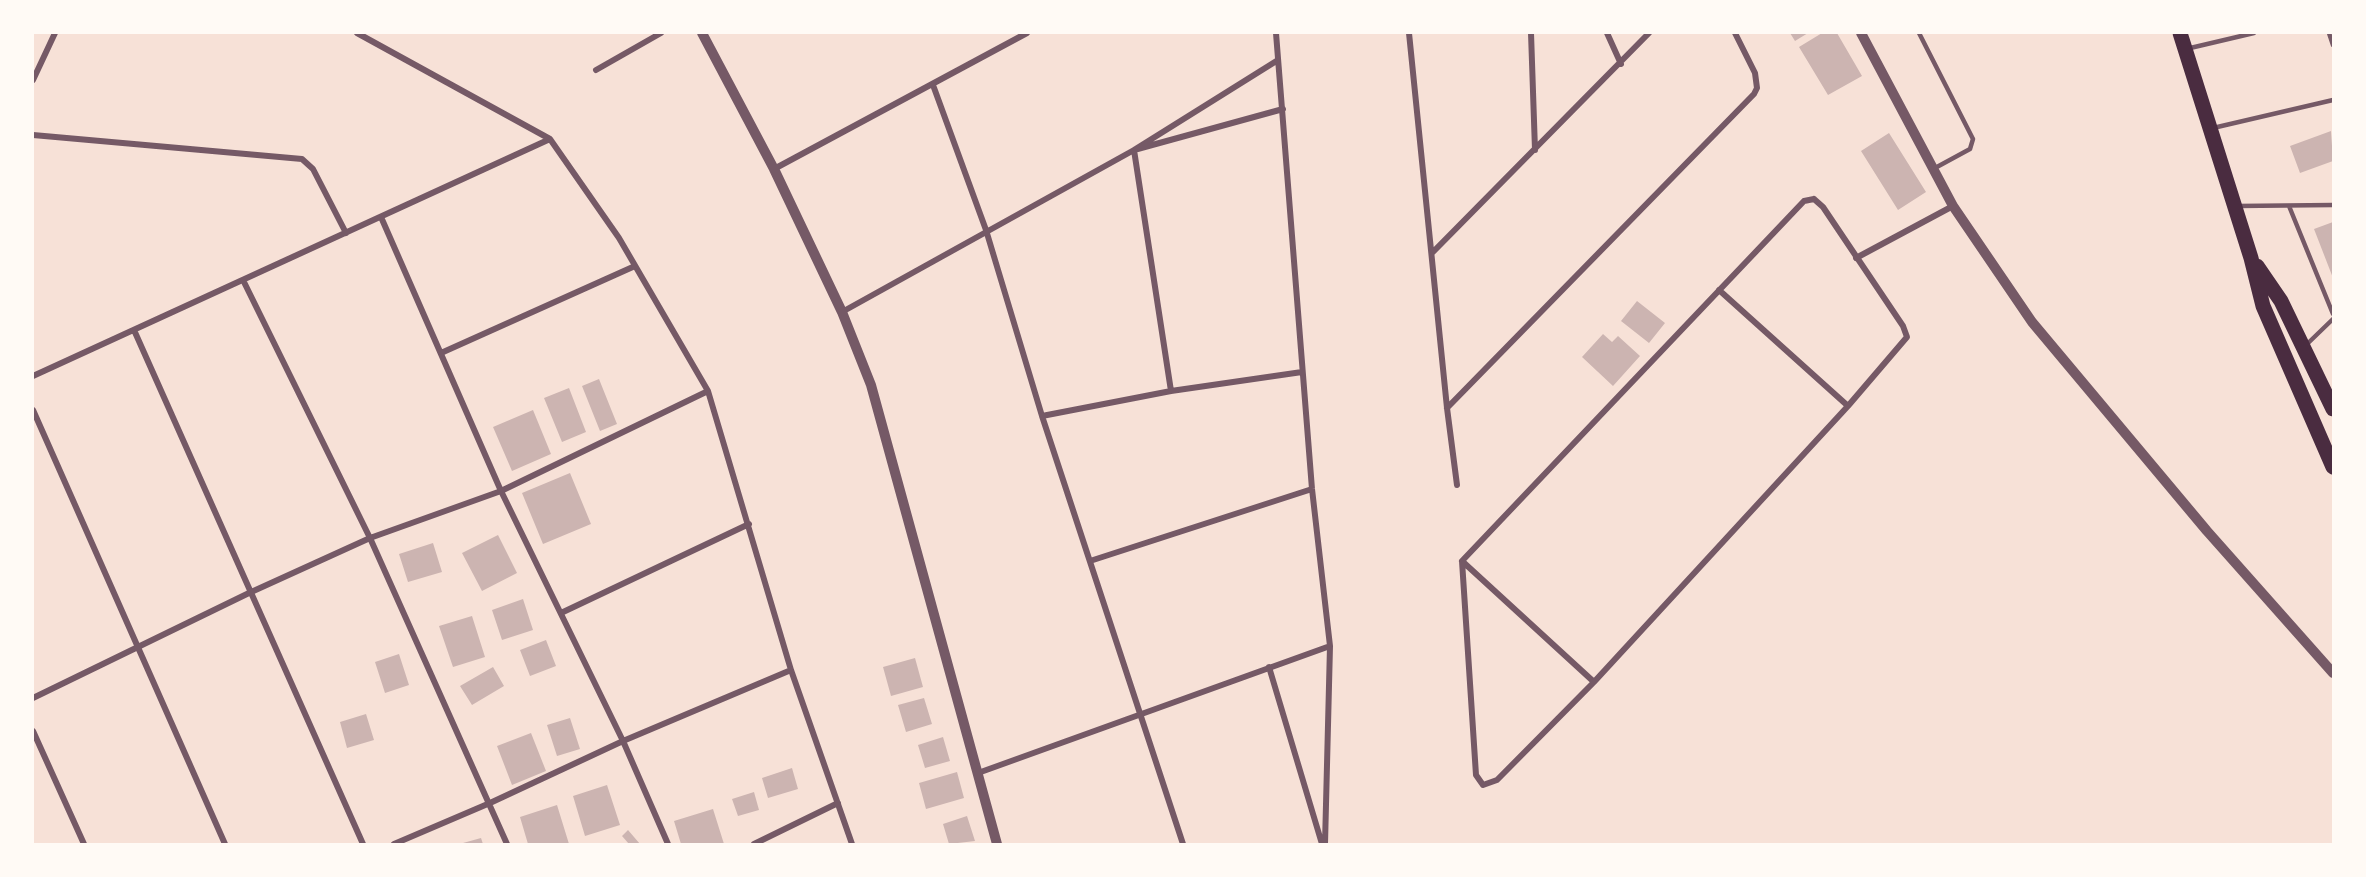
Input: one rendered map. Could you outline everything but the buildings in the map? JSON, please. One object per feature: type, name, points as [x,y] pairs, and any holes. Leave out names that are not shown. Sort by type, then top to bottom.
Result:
[{"type":"main road","points":[[2180,33],[2251,258],[2263,306],[2333,467]]},
{"type":"main road","points":[[2251,258],[2281,301],[2333,409]]},
{"type":"street","points":[[33,80],[55,33]]},
{"type":"street","points":[[357,33],[550,139],[635,266],[708,391],[791,670],[852,844]]},
{"type":"street","points":[[596,70],[661,33]]},
{"type":"street","points":[[702,33],[774,169],[842,312],[871,385],[997,844]]},
{"type":"street","points":[[774,169],[1027,33]]},
{"type":"street","points":[[1276,33],[1312,489],[1330,646],[1324,844]]},
{"type":"street","points":[[1409,33],[1447,408],[1457,485]]},
{"type":"street","points":[[1531,33],[1535,150]]},
{"type":"street","points":[[1607,33],[1621,64]]},
{"type":"street","points":[[1432,253],[1621,64],[1649,33]]},
{"type":"street","points":[[1447,408],[1749,100],[1757,88],[1755,73],[1735,33]]},
{"type":"street","points":[[1862,33],[1953,206],[2032,322],[2206,531],[2333,673]]},
{"type":"street","points":[[842,312],[986,230],[1134,150],[1278,60]]},
{"type":"street","points":[[933,85],[986,230],[1042,416],[1184,844]]},
{"type":"street","points":[[1134,150],[1283,109]]},
{"type":"street","points":[[33,135],[302,159],[313,170],[346,232]]},
{"type":"street","points":[[33,376],[550,139]]},
{"type":"street","points":[[1134,150],[1171,391]]},
{"type":"street","points":[[1814,199],[1823,207],[1903,326],[1907,337],[1848,406],[1594,682],[1497,780],[1483,785],[1476,775],[1462,561],[1719,290],[1804,201],[1814,199]]},
{"type":"street","points":[[1856,258],[1953,206]]},
{"type":"street","points":[[381,217],[501,491],[623,741],[669,844]]},
{"type":"street","points":[[441,353],[635,266]]},
{"type":"street","points":[[243,280],[370,538],[507,844]]},
{"type":"street","points":[[1719,290],[1848,406]]},
{"type":"street","points":[[134,330],[363,844]]},
{"type":"street","points":[[1042,416],[1171,391],[1302,372]]},
{"type":"street","points":[[33,698],[249,592],[370,538],[501,491],[708,391]]},
{"type":"street","points":[[33,410],[225,844]]},
{"type":"street","points":[[1090,561],[1312,489]]},
{"type":"street","points":[[561,613],[749,524]]},
{"type":"street","points":[[1462,561],[1594,682]]},
{"type":"street","points":[[978,772],[1140,712],[1330,646]]},
{"type":"street","points":[[1269,667],[1324,844]]},
{"type":"street","points":[[394,844],[490,803],[623,741],[791,670]]},
{"type":"street","points":[[33,731],[84,844]]},
{"type":"street","points":[[754,844],[838,803]]},
{"type":"lane","points":[[1919,33],[1973,139],[1970,149],[1932,169]]},
{"type":"lane","points":[[2184,50],[2254,33]]},
{"type":"lane","points":[[2329,33],[2333,45]]},
{"type":"lane","points":[[2209,129],[2333,100]]},
{"type":"lane","points":[[2235,206],[2333,205]]},
{"type":"lane","points":[[2289,206],[2333,314]]},
{"type":"lane","points":[[2303,347],[2333,319]]}]
